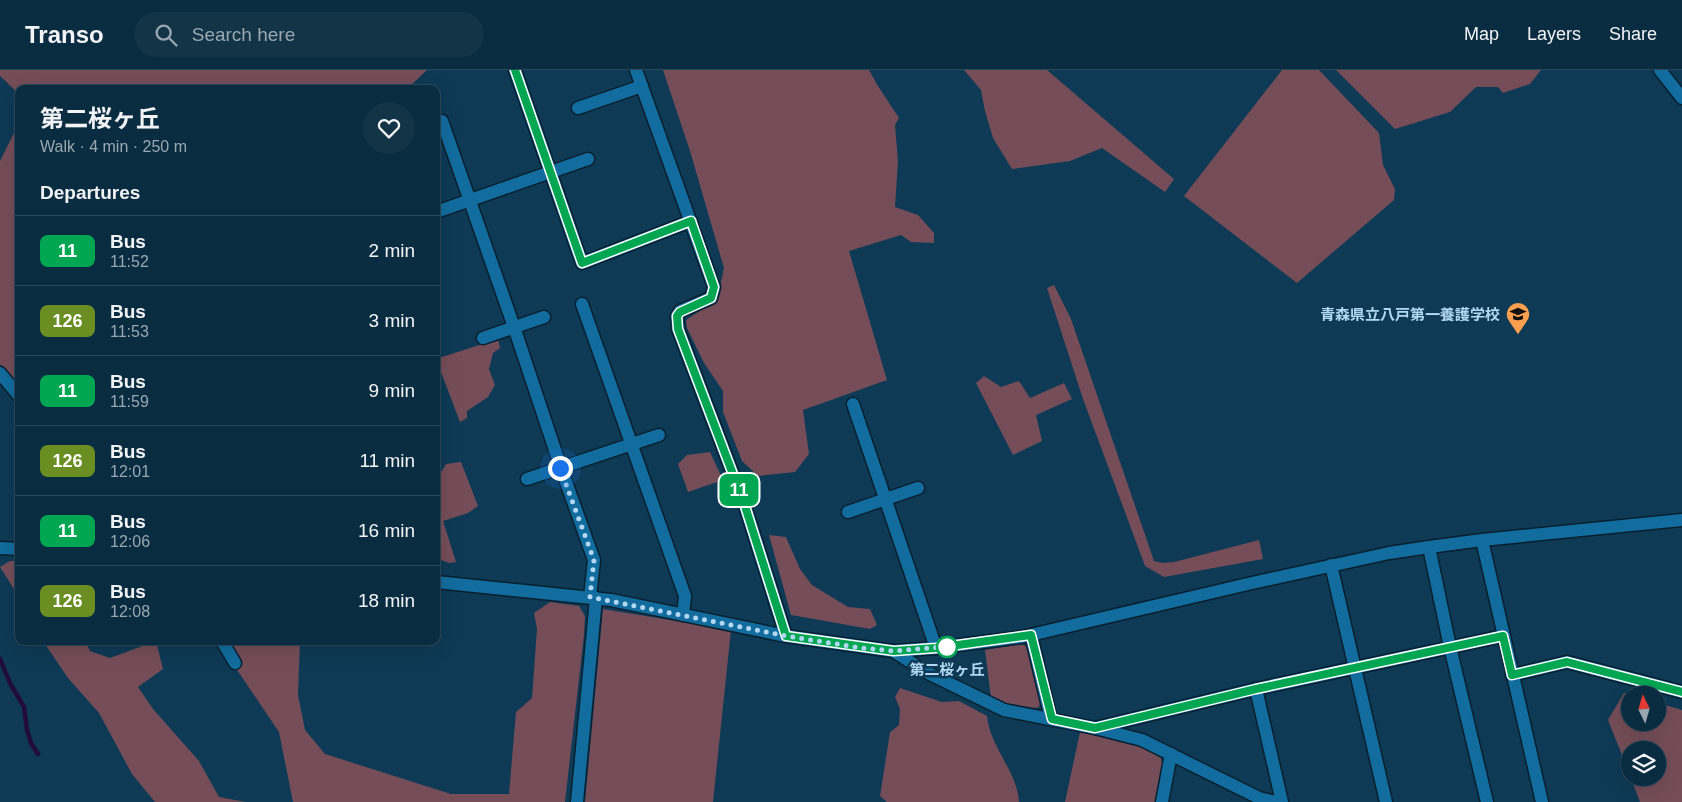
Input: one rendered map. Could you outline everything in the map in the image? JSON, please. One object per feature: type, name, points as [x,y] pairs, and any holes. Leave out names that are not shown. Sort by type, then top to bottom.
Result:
[{"type":"street","points":[[515,70],[582,263],[691,221]]},
{"type":"street","points":[[636,70],[714,287],[711,298],[680,312],[677,316],[678,329],[745,506],[786,636]]},
{"type":"street","points":[[1660,70],[1682,98]]},
{"type":"street","points":[[578,108],[642,86]]},
{"type":"street","points":[[442,121],[514,327],[560,468],[594,560],[593,598],[577,802]]},
{"type":"street","points":[[440,211],[588,159]]},
{"type":"street","points":[[582,304],[685,596],[683,615]]},
{"type":"street","points":[[483,338],[544,317]]},
{"type":"street","points":[[0,373],[15,391]]},
{"type":"street","points":[[853,404],[936,648]]},
{"type":"street","points":[[527,479],[659,435]]},
{"type":"street","points":[[848,512],[918,488]]},
{"type":"street","points":[[440,582],[593,598],[786,636],[894,651],[936,648],[1031,635],[1331,565],[1429,547],[1682,520]]},
{"type":"street","points":[[1482,540],[1542,802]]},
{"type":"street","points":[[1429,547],[1450,647],[1487,802]]},
{"type":"street","points":[[0,548],[15,549]]},
{"type":"street","points":[[1331,565],[1386,802]]},
{"type":"street","points":[[1031,635],[1052,719]]},
{"type":"street","points":[[1095,728],[1256,689],[1503,636]]},
{"type":"street","points":[[224,645],[235,663]]},
{"type":"street","points":[[894,651],[928,673],[1004,710],[1095,728],[1142,740],[1258,800],[1276,802]]},
{"type":"street","points":[[1512,675],[1567,662],[1682,692]]},
{"type":"street","points":[[1256,689],[1282,802]]},
{"type":"street","points":[[1162,802],[1171,754]]},
{"type":"shaded area","points":[[0,70],[427,70],[411,85],[15,85],[15,90],[0,76]]},
{"type":"shaded area","points":[[663,70],[869,70],[899,118],[895,125],[898,161],[895,207],[918,215],[934,233],[934,243],[911,242],[901,235],[849,251],[887,380],[803,410],[809,454],[795,472],[758,476],[742,461],[723,412],[723,391],[704,363],[687,328],[686,320],[717,300],[724,268],[690,151]]},
{"type":"shaded area","points":[[964,70],[1047,70],[1174,179],[1165,192],[1102,148],[1070,161],[1012,169],[993,138],[981,90]]},
{"type":"shaded area","points":[[1282,70],[1319,70],[1379,133],[1383,165],[1395,189],[1394,200],[1297,283],[1184,196]]},
{"type":"shaded area","points":[[1336,70],[1541,70],[1530,84],[1503,93],[1498,87],[1476,87],[1450,112],[1395,129]]},
{"type":"shaded area","points":[[15,131],[15,381],[0,364],[0,161]]},
{"type":"shaded area","points":[[1054,285],[1071,319],[1154,561],[1163,563],[1174,562],[1259,540],[1263,559],[1164,577],[1145,566],[1083,399],[1047,288]]},
{"type":"shaded area","points":[[498,339],[500,348],[493,353],[489,369],[495,385],[488,397],[467,411],[467,418],[460,422],[440,370],[440,358]]},
{"type":"shaded area","points":[[984,376],[1001,387],[1019,381],[1030,398],[1064,383],[1072,399],[1036,415],[1042,441],[1013,455],[976,383]]},
{"type":"shaded area","points":[[710,452],[723,480],[688,492],[678,464],[687,455]]},
{"type":"shaded area","points":[[461,462],[478,506],[468,513],[443,521],[456,562],[449,563],[440,560],[440,471],[442,471],[446,464]]},
{"type":"shaded area","points":[[769,535],[786,537],[800,569],[812,585],[848,607],[870,609],[877,625],[870,629],[791,615]]},
{"type":"shaded area","points":[[10,561],[15,561],[15,591],[0,567]]},
{"type":"shaded area","points":[[550,602],[579,606],[585,616],[565,802],[293,802],[279,732],[221,645],[300,645],[298,695],[305,730],[325,754],[451,794],[509,794],[516,712],[532,698],[537,629],[534,613]]},
{"type":"shaded area","points":[[603,609],[731,630],[713,802],[585,802]]},
{"type":"shaded area","points":[[1022,644],[1031,649],[1040,703],[1039,707],[1035,708],[1003,703],[991,698],[985,650]]},
{"type":"shaded area","points":[[46,645],[87,645],[90,651],[110,658],[145,645],[157,645],[163,669],[138,687],[153,709],[199,761],[219,797],[246,802],[155,802],[132,774],[99,713],[68,678]]},
{"type":"shaded area","points":[[900,688],[942,702],[959,701],[987,716],[993,738],[1014,780],[1019,802],[887,802],[880,796],[890,732],[899,725],[900,709],[895,697]]},
{"type":"shaded area","points":[[1621,698],[1621,731],[1666,731],[1666,705],[1682,710],[1682,802],[1640,802],[1634,786],[1666,786],[1666,741],[1621,741],[1621,752],[1608,720]]},
{"type":"shaded area","points":[[1080,732],[1143,747],[1161,758],[1162,764],[1155,802],[1065,802]]},
{"type":"waterway","points":[[0,659],[10,683],[24,707],[27,730],[31,743],[38,754]]},
{"type":"bus line","name":"11","points":[[515,70],[582,263],[691,221],[714,287],[711,298],[680,312],[677,316],[678,329],[745,506],[786,636],[894,651],[936,648],[1031,635],[1052,719],[1095,728],[1256,689],[1503,636],[1512,675],[1567,662],[1682,692]]},
{"type":"place","name":"青森県立八戸第一養護学校","points":[[1518,335]]},
{"type":"place","name":"第二桜ヶ丘","points":[[947,647]]},
{"type":"route","points":[[560,468],[594,560],[590,597],[786,636],[862,648],[894,651],[953,646],[947,647]]}]
